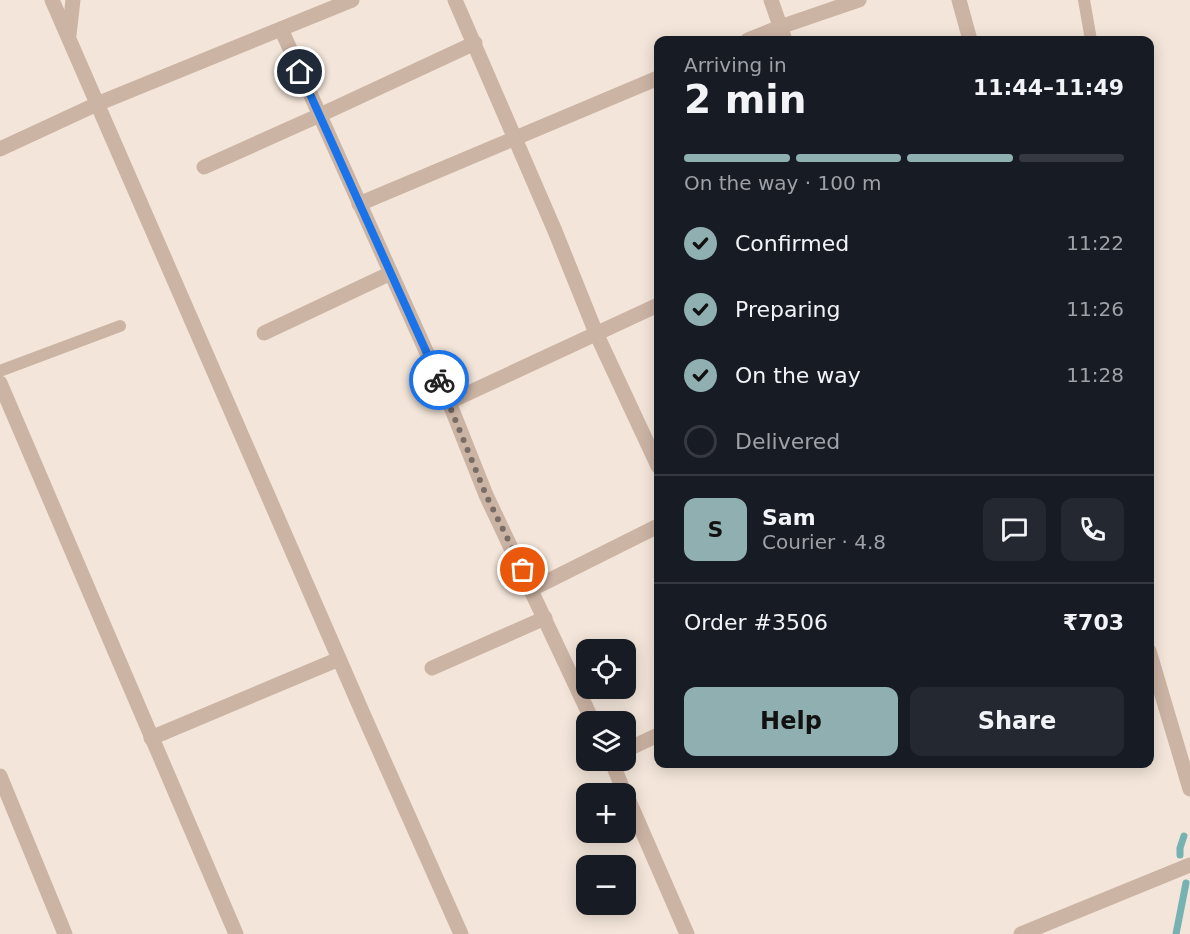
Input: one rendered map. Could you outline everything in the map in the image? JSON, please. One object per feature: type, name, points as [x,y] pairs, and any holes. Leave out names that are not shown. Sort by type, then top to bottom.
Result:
[{"type":"street","points":[[52,0],[461,934]]},
{"type":"street","points":[[69,35],[73,0]]},
{"type":"street","points":[[0,149],[97,104],[352,0]]},
{"type":"street","points":[[455,0],[596,333],[654,457]]},
{"type":"street","points":[[771,0],[783,34],[859,0]]},
{"type":"street","points":[[959,0],[969,36]]},
{"type":"street","points":[[281,29],[449,402],[486,495],[588,711]]},
{"type":"street","points":[[204,167],[474,43]]},
{"type":"street","points":[[359,204],[654,80]]},
{"type":"street","points":[[264,333],[391,273]]},
{"type":"street","points":[[449,402],[654,307]]},
{"type":"street","points":[[0,383],[236,934]]},
{"type":"street","points":[[532,589],[654,528]]},
{"type":"street","points":[[432,668],[545,618]]},
{"type":"street","points":[[151,738],[339,659]]},
{"type":"street","points":[[1154,667],[1190,786]]},
{"type":"street","points":[[636,745],[654,737]]},
{"type":"street","points":[[1,781],[65,934]]},
{"type":"street","points":[[636,819],[687,934]]},
{"type":"street","points":[[1021,934],[1190,865]]},
{"type":"lane","points":[[1084,0],[1090,36]]},
{"type":"lane","points":[[0,371],[120,326]]},
{"type":"waterway","points":[[1180,855],[1184,836]]},
{"type":"waterway","points":[[1176,934],[1186,883]]},
{"type":"way so far","points":[[439,380],[486,495],[523,570]]},
{"type":"route","points":[[300,72],[439,380]]}]
